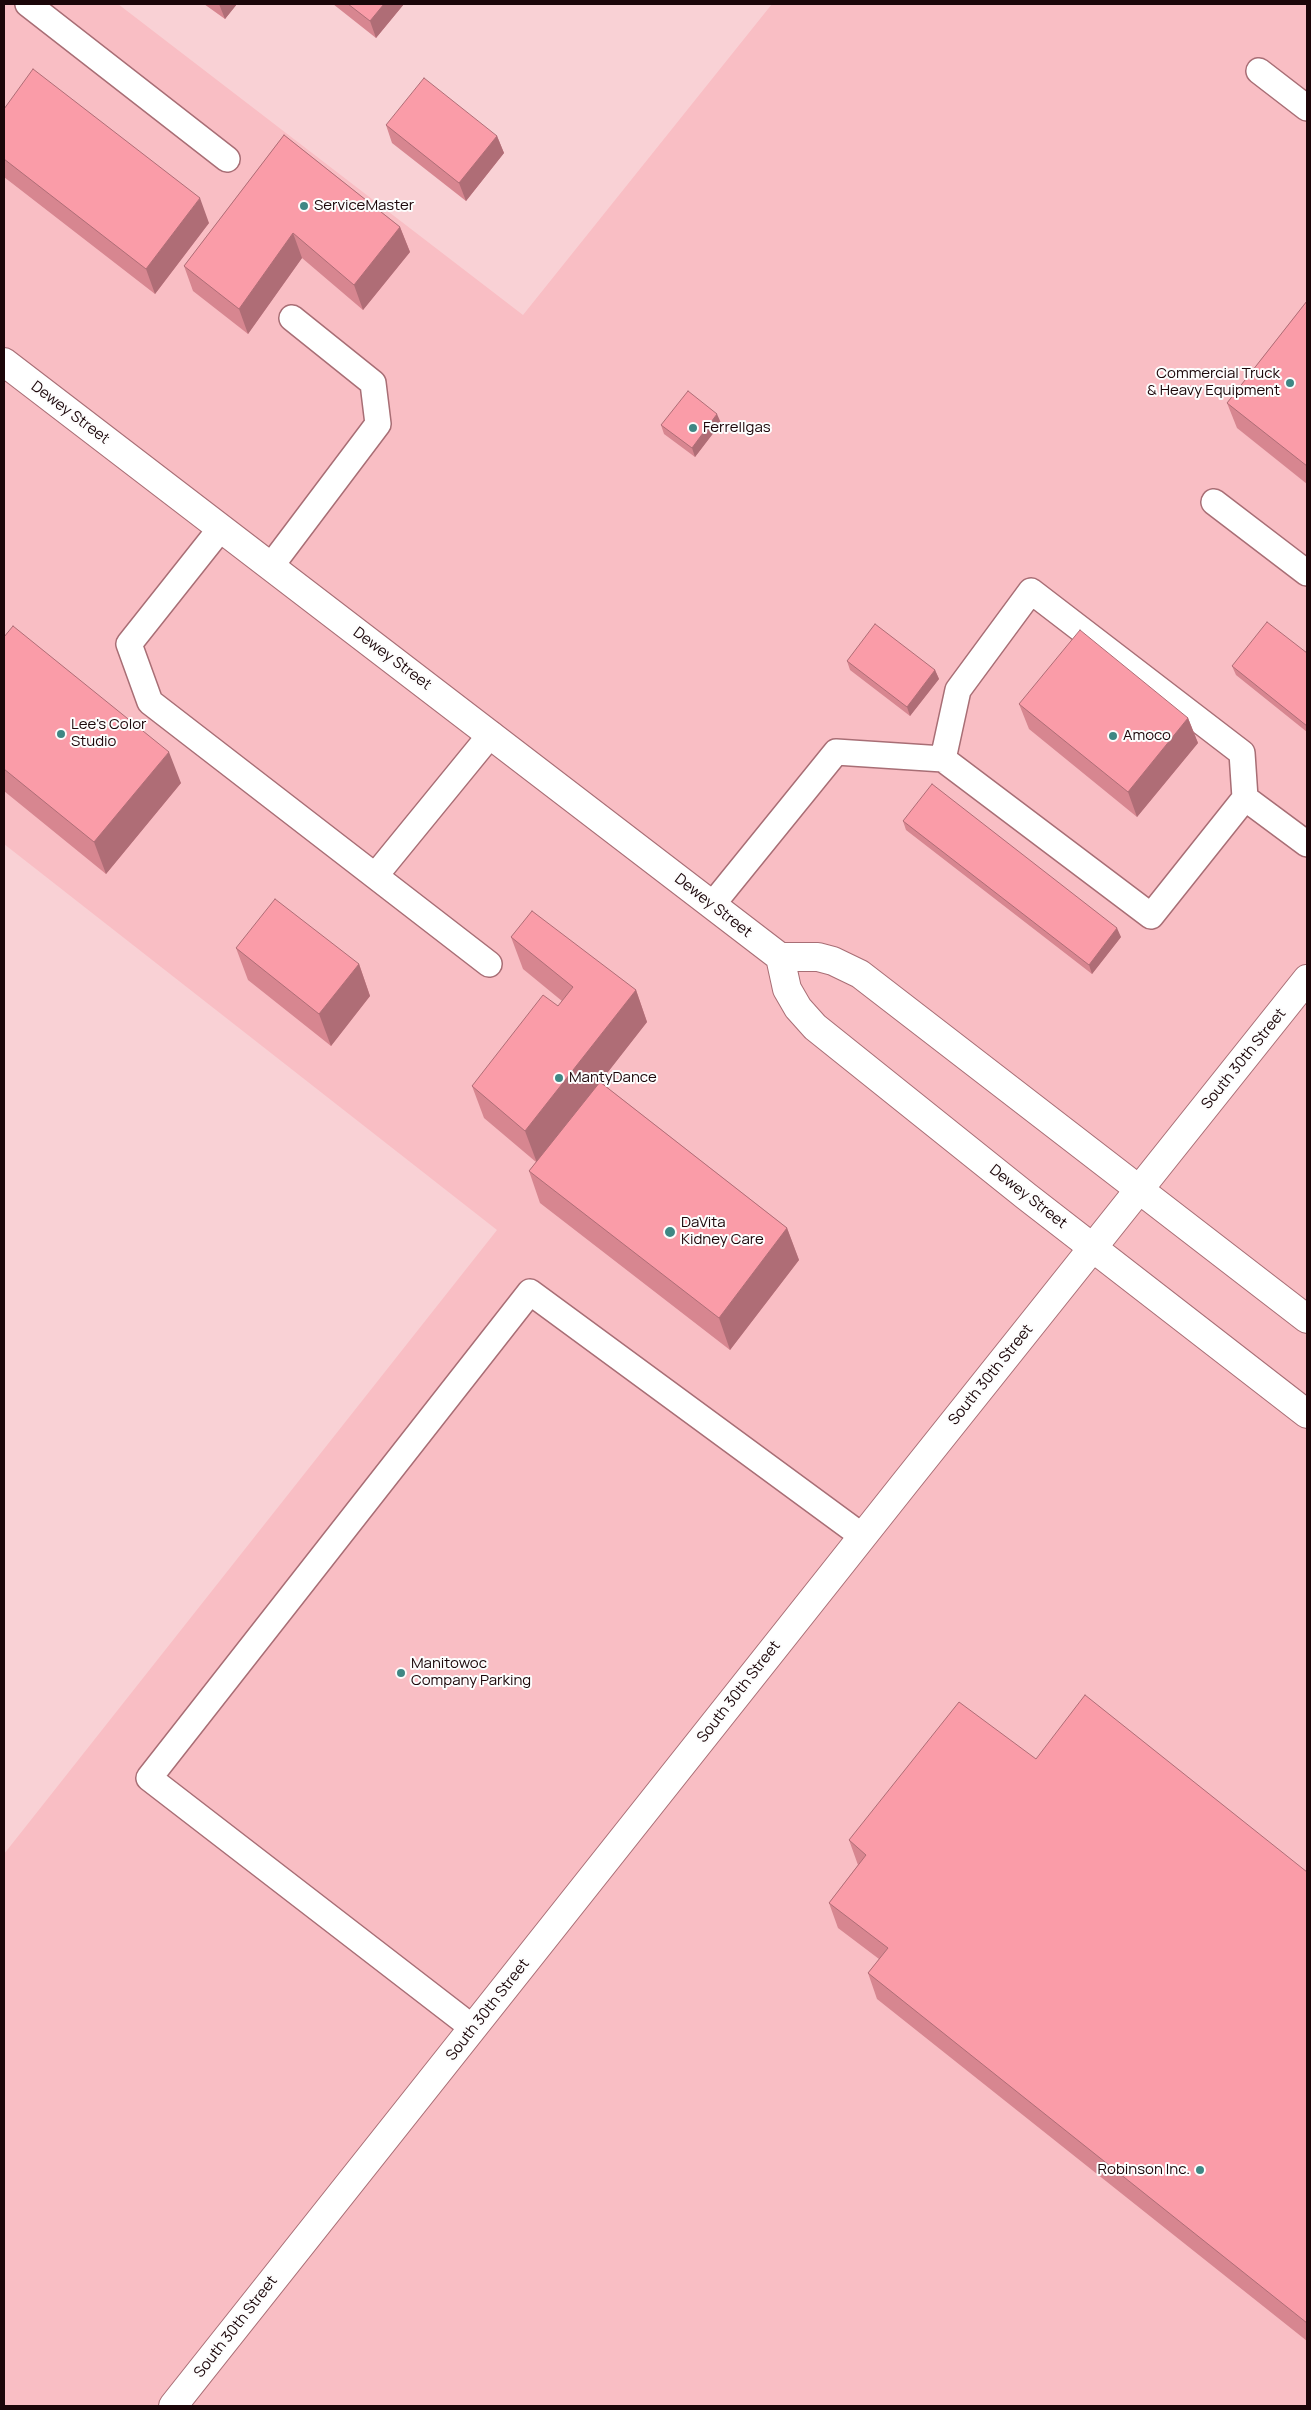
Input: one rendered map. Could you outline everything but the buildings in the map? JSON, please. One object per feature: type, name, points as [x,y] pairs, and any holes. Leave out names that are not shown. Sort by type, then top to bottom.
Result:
[{"type":"street","name":"Dewey Street","points":[[4,364],[491,734],[780,957],[788,989],[798,1008],[815,1028],[859,1065],[1307,1414]]},
{"type":"street","points":[[780,957],[818,957],[833,961],[860,974],[1307,1319]]},
{"type":"street","name":"South 30th Street","points":[[173,2406],[862,1536],[1140,1189],[1304,992]]},
{"type":"lane","points":[[28,4],[227,159]]},
{"type":"lane","points":[[1259,71],[1307,108]]},
{"type":"lane","points":[[271,566],[378,424],[373,383],[292,318]]},
{"type":"lane","points":[[1214,502],[1307,573]]},
{"type":"lane","points":[[221,528],[129,644],[150,702],[489,964]]},
{"type":"lane","points":[[712,905],[836,752],[943,759],[1151,916],[1245,798],[1242,753],[1031,591],[958,690],[943,759]]},
{"type":"lane","points":[[375,876],[491,734]]},
{"type":"lane","points":[[1245,798],[1307,844]]},
{"type":"lane","points":[[473,2028],[149,1778],[530,1292],[862,1536]]},
{"type":"shaded area","points":[[6,4],[118,4],[523,315],[772,4],[1307,4],[1307,2406],[4,2406],[4,1854],[497,1230],[4,844],[4,7]]},
{"type":"place","name":"ServiceMaster","points":[[304,206]]},
{"type":"place","name":"Commercial Truck & Heavy Equipment","points":[[1290,383]]},
{"type":"place","name":"Ferrellgas","points":[[693,428]]},
{"type":"place","name":"Lee's Color Studio","points":[[61,734]]},
{"type":"place","name":"Amoco","points":[[1113,736]]},
{"type":"place","name":"MantyDance","points":[[559,1078]]},
{"type":"place","name":"DaVita Kidney Care","points":[[670,1232]]},
{"type":"place","name":"Manitowoc Company Parking","points":[[401,1673]]},
{"type":"place","name":"Robinson Inc.","points":[[1200,2170]]}]
